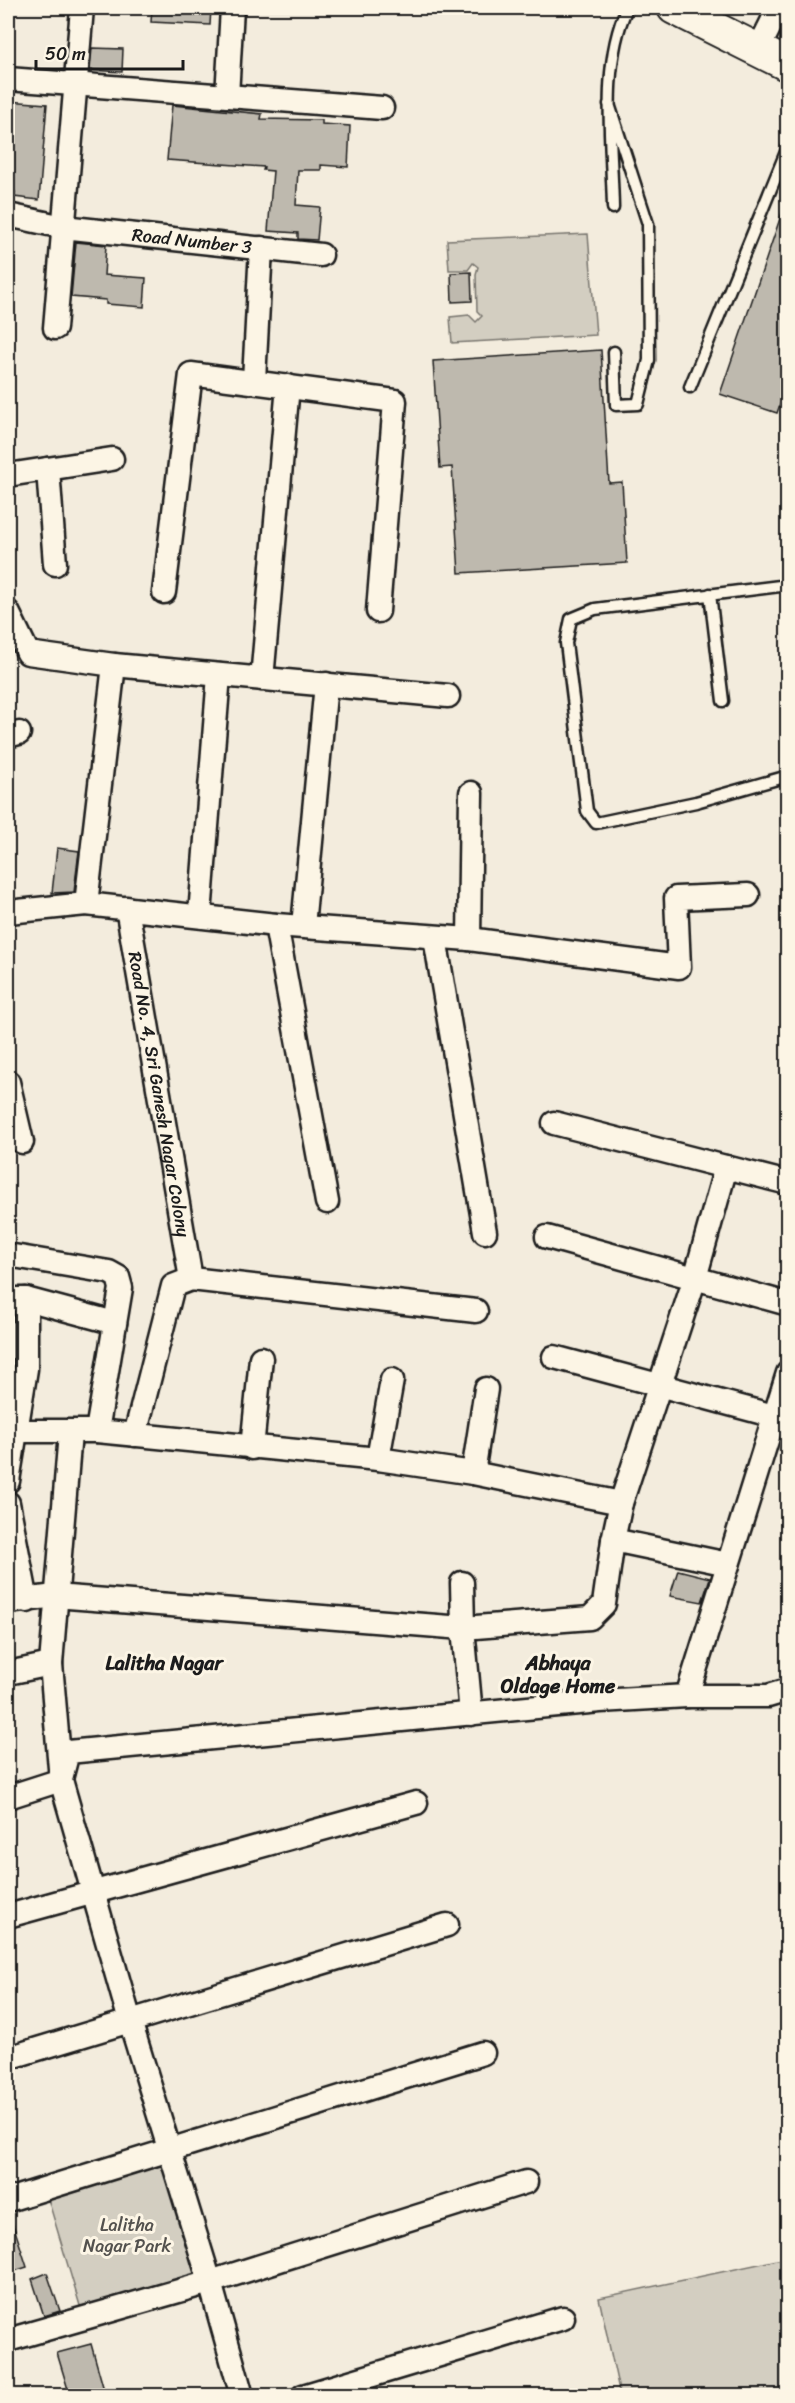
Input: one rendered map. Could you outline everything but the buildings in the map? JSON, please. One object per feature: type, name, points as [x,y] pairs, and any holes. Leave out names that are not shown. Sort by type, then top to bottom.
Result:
[{"type":"street","points":[[55,328],[82,8]]},
{"type":"street","points":[[227,96],[232,8]]},
{"type":"street","points":[[674,8],[788,65]]},
{"type":"street","points":[[758,50],[773,20],[774,8]]},
{"type":"street","points":[[8,79],[382,108]]},
{"type":"street","name":"Road Number 3","points":[[8,215],[63,227],[321,255]]},
{"type":"street","points":[[254,380],[261,249]]},
{"type":"street","points":[[164,592],[190,374],[254,380],[395,401],[378,611]]},
{"type":"street","points":[[262,679],[288,386]]},
{"type":"street","points":[[8,476],[112,459]]},
{"type":"street","points":[[48,469],[55,564]]},
{"type":"street","points":[[8,612],[28,653],[114,665],[448,696]]},
{"type":"street","points":[[86,904],[114,665]]},
{"type":"street","points":[[200,915],[219,675]]},
{"type":"street","points":[[303,927],[326,684]]},
{"type":"street","points":[[469,939],[471,793]]},
{"type":"street","points":[[8,912],[86,904],[276,925],[469,939],[679,967],[676,898],[748,895]]},
{"type":"street","name":"Road No. 4, Sri Ganesh Nagar Colony","points":[[127,908],[191,1280]]},
{"type":"street","points":[[276,925],[327,1202]]},
{"type":"street","points":[[435,938],[486,1232]]},
{"type":"street","points":[[8,1082],[22,1142]]},
{"type":"street","points":[[554,1123],[788,1183]]},
{"type":"street","points":[[8,1503],[17,1601],[55,1596],[463,1628],[590,1618],[604,1605],[613,1540],[621,1503],[695,1278],[726,1167]]},
{"type":"street","points":[[547,1237],[788,1304]]},
{"type":"street","points":[[8,1255],[108,1272],[118,1277],[121,1288],[97,1431]]},
{"type":"street","points":[[135,1435],[173,1286],[191,1280],[476,1311]]},
{"type":"street","points":[[8,1481],[17,1370],[17,1299],[115,1323]]},
{"type":"street","points":[[554,1357],[774,1416]]},
{"type":"street","points":[[252,1448],[261,1358]]},
{"type":"street","points":[[687,1696],[788,1373]]},
{"type":"street","points":[[378,1459],[392,1380]]},
{"type":"street","points":[[473,1473],[486,1389]]},
{"type":"street","points":[[12,1432],[97,1431],[378,1459],[473,1473],[621,1503]]},
{"type":"street","points":[[70,1433],[51,1664],[61,1779],[130,2021],[210,2282],[242,2396]]},
{"type":"street","points":[[613,1540],[728,1564]]},
{"type":"street","points":[[462,1583],[463,1628],[471,1714]]},
{"type":"street","points":[[8,1673],[51,1664]]},
{"type":"street","points":[[61,1779],[68,1752],[600,1701],[687,1696],[768,1696],[788,1690]]},
{"type":"street","points":[[8,1797],[61,1779]]},
{"type":"street","points":[[8,1916],[416,1803]]},
{"type":"street","points":[[8,2058],[447,1925]]},
{"type":"street","points":[[8,2200],[483,2053]]},
{"type":"street","points":[[8,2340],[210,2282],[526,2182]]},
{"type":"street","points":[[303,2396],[563,2318]]},
{"type":"lane","points":[[613,208],[609,104],[619,24],[627,8]]},
{"type":"lane","points":[[609,104],[648,224],[649,360],[638,404],[615,405],[614,352]]},
{"type":"lane","points":[[690,387],[788,147]]},
{"type":"lane","points":[[788,585],[595,609],[571,619],[566,643],[587,811],[596,823],[696,802],[788,776]]},
{"type":"lane","points":[[710,594],[723,701]]},
{"type":"green space","points":[[588,234],[596,335],[452,343],[450,317],[469,315],[476,322],[482,316],[477,311],[476,274],[478,267],[473,263],[468,270],[449,270],[447,240]]},
{"type":"green space","name":"Lalitha Nagar Park","points":[[170,2150],[210,2282],[84,2319],[45,2189]]},
{"type":"green space","points":[[787,2258],[787,2395],[620,2395],[599,2298]]},
{"type":"district","name":"Lalitha Nagar","points":[[164,1663]]},
{"type":"district","name":"Abhaya Oldage Home","points":[[558,1674]]}]
